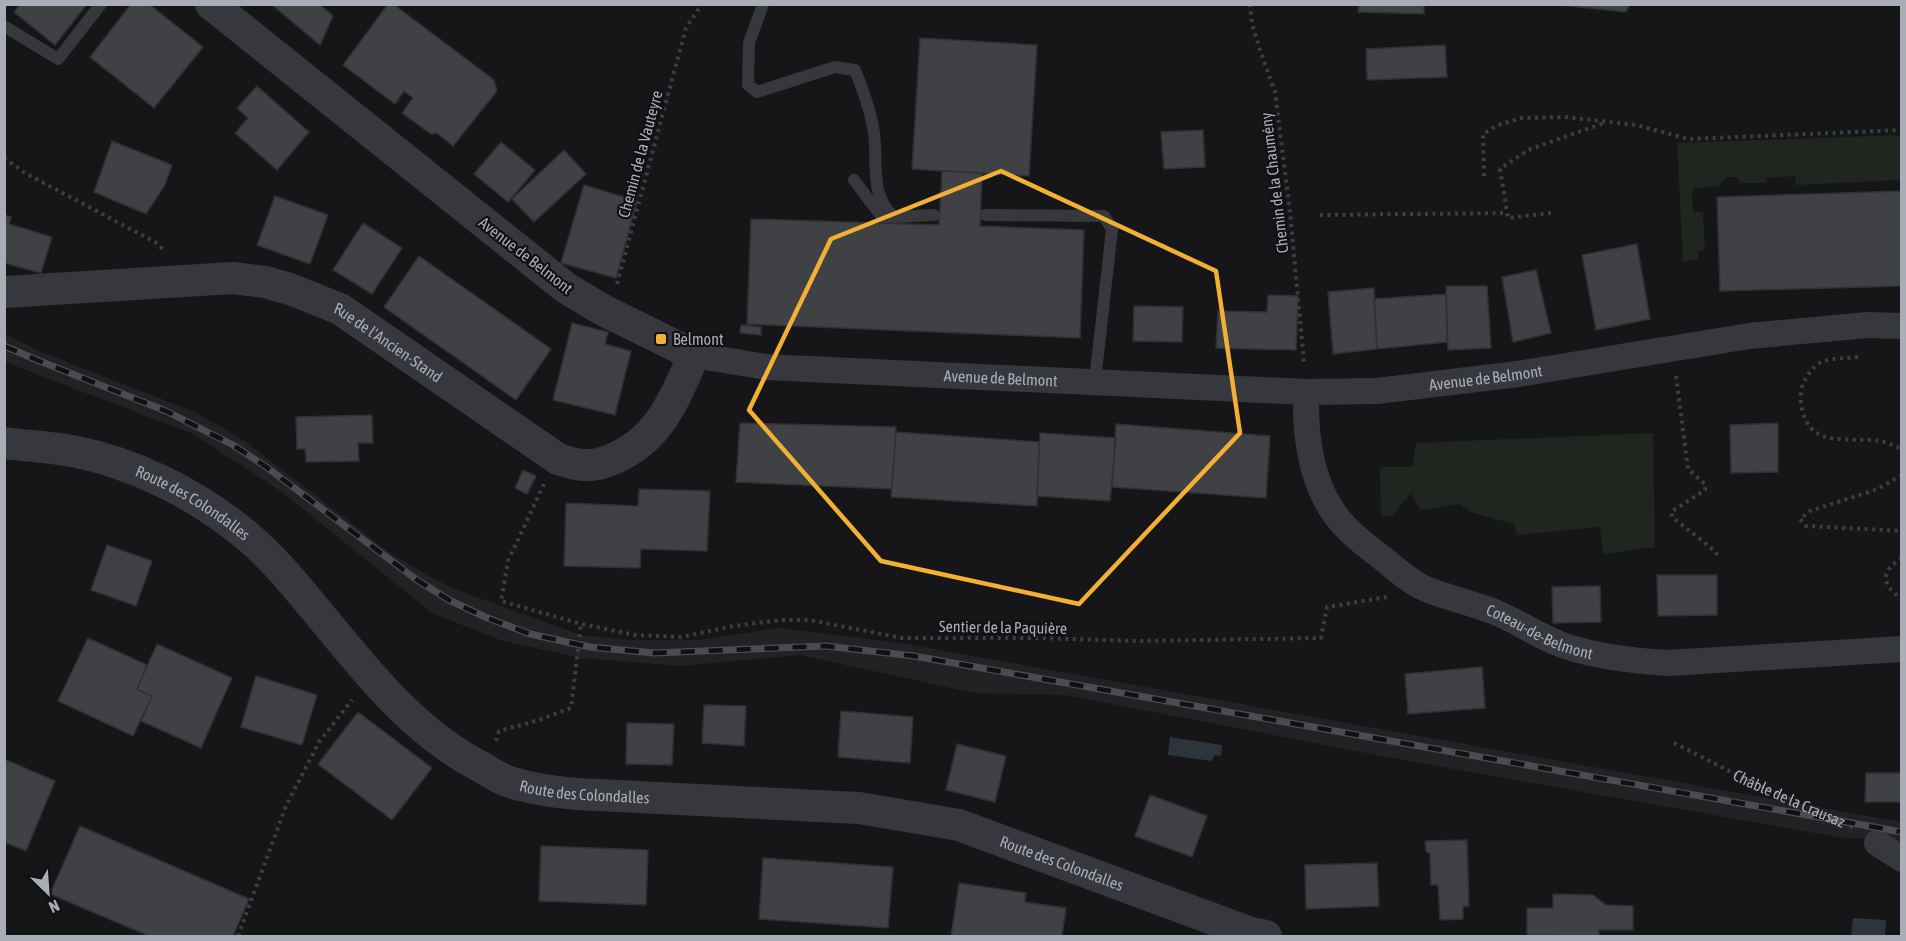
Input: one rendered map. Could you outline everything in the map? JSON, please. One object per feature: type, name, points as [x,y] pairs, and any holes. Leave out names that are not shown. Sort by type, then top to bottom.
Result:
[{"type":"street","name":"Avenue de Belmont","points":[[211,4],[566,288],[603,310],[694,355],[766,367],[1306,392],[1377,391],[1518,375],[1749,336],[1868,325],[1902,326]]},
{"type":"street","name":"Rue de l'Ancien-Stand","points":[[4,292],[233,278],[265,282],[291,289],[340,309],[558,459],[581,465],[604,463],[642,444],[675,396],[694,355]]},
{"type":"street","name":"Coteau-de-Belmont","points":[[1306,392],[1305,417],[1313,464],[1324,496],[1333,511],[1347,528],[1369,548],[1407,578],[1424,588],[1495,612],[1564,646],[1632,661],[1668,663],[1902,649]]},
{"type":"street","name":"Route des Colondalles","points":[[4,443],[73,451],[120,464],[169,484],[212,509],[275,561],[368,673],[430,736],[468,761],[506,780],[543,790],[578,794],[859,808],[959,825],[1251,933],[1266,936]]},
{"type":"street","points":[[1877,843],[1902,860]]},
{"type":"lane","points":[[4,26],[58,59],[102,4]]},
{"type":"lane","points":[[763,4],[749,43],[748,85],[757,92],[835,67],[855,70],[868,103],[874,132],[878,193],[884,208],[894,217]]},
{"type":"lane","points":[[854,180],[882,217],[934,215]]},
{"type":"lane","points":[[985,215],[1104,216],[1112,229],[1095,381]]},
{"type":"path","name":"Chemin de la Vauteyre","points":[[603,310],[616,287],[686,28],[702,4]]},
{"type":"path","name":"Chemin de la Chaumény","points":[[1250,4],[1252,24],[1275,92],[1290,212],[1304,363]]},
{"type":"path","points":[[1484,176],[1483,134],[1498,125],[1522,118],[1565,117],[1636,125],[1689,139],[1902,130]]},
{"type":"path","points":[[1551,213],[1508,218],[1500,169],[1528,150],[1607,122]]},
{"type":"path","points":[[4,158],[25,173],[155,242],[172,257]]},
{"type":"path","points":[[1320,215],[1507,213]]},
{"type":"path","points":[[1868,325],[1870,355],[1819,361],[1810,370],[1802,385],[1800,398],[1802,411],[1810,429],[1826,438],[1881,441],[1902,449]]},
{"type":"path","points":[[1677,376],[1688,469],[1706,485],[1705,490],[1671,512],[1672,517],[1715,551],[1719,559]]},
{"type":"path","points":[[1902,475],[1878,489],[1810,511],[1800,519],[1806,526],[1902,531]]},
{"type":"path","name":"Sentier de la Paquière","points":[[543,485],[508,561],[501,602],[580,624],[635,635],[695,636],[734,626],[781,620],[809,620],[902,638],[1140,641],[1321,638],[1327,607],[1393,596]]},
{"type":"path","points":[[1902,558],[1890,566],[1885,574],[1887,584],[1902,599]]},
{"type":"path","points":[[494,747],[499,731],[571,708],[580,624]]},
{"type":"path","points":[[238,936],[286,806],[319,742],[353,699]]},
{"type":"path","name":"Châble de la Crausaz","points":[[1674,743],[1747,780],[1843,822],[1877,843]]},
{"type":"highlighted area","points":[[1001,171],[1216,271],[1240,433],[1079,604],[881,561],[749,410],[831,239]]},
{"type":"shaded area","points":[[1901,135],[1901,180],[1796,185],[1795,176],[1767,178],[1766,183],[1741,183],[1737,177],[1726,177],[1719,186],[1695,188],[1692,192],[1693,211],[1703,213],[1705,250],[1698,251],[1698,259],[1683,262],[1677,143]]},
{"type":"shaded area","points":[[4,333],[39,351],[195,412],[245,441],[389,552],[425,574],[457,590],[581,635],[630,640],[697,640],[780,628],[900,643],[1901,822],[1901,849],[1888,838],[1843,838],[1403,760],[1065,695],[974,693],[800,655],[681,666],[580,658],[500,640],[432,613],[282,492],[193,434],[5,362]]},
{"type":"shaded area","points":[[1653,433],[1655,547],[1603,554],[1600,527],[1517,535],[1514,524],[1473,513],[1460,504],[1420,510],[1411,493],[1393,515],[1381,517],[1380,467],[1412,467],[1416,443]]},
{"type":"shaded area","points":[[1170,737],[1222,745],[1221,756],[1214,755],[1212,761],[1168,755]]},
{"type":"shaded area","points":[[1853,918],[1886,920],[1885,936],[1851,936]]},
{"type":"building","points":[[20,4],[87,4],[55,45],[14,12]]},
{"type":"building","points":[[131,4],[149,4],[203,47],[154,108],[90,57]]},
{"type":"building","points":[[271,4],[319,4],[333,16],[320,45]]},
{"type":"building","points":[[388,4],[393,4],[494,80],[497,91],[453,146],[437,133],[431,134],[402,113],[413,98],[404,91],[395,104],[343,65]]},
{"type":"building","points":[[1359,4],[1424,4],[1424,14],[1358,12]]},
{"type":"building","points":[[1550,4],[1630,4],[1626,12]]},
{"type":"building","points":[[920,38],[1037,45],[1029,176],[912,169]]},
{"type":"building","points":[[1445,45],[1447,77],[1367,80],[1366,49]]},
{"type":"building","points":[[257,86],[309,132],[277,170],[235,133],[248,118],[237,108]]},
{"type":"building","points":[[1203,130],[1205,167],[1164,169],[1161,132]]},
{"type":"building","points":[[112,141],[172,165],[165,185],[146,214],[94,192]]},
{"type":"building","points":[[501,142],[535,170],[508,202],[474,174]]},
{"type":"building","points":[[564,150],[586,174],[534,222],[512,199]]},
{"type":"building","points":[[942,171],[982,173],[980,226],[1084,230],[1080,338],[747,324],[751,219],[939,225]]},
{"type":"building","points":[[584,185],[637,201],[616,278],[561,263]]},
{"type":"building","points":[[1902,191],[1902,286],[1720,291],[1717,197]]},
{"type":"building","points":[[275,196],[328,215],[310,264],[257,245]]},
{"type":"building","points":[[4,215],[11,217],[9,224],[52,237],[41,273],[4,263]]},
{"type":"building","points":[[363,223],[402,248],[372,294],[333,270]]},
{"type":"building","points":[[1637,244],[1650,319],[1596,330],[1582,255]]},
{"type":"building","points":[[419,256],[551,349],[516,400],[384,307]]},
{"type":"building","points":[[1536,270],[1551,333],[1513,342],[1502,277]]},
{"type":"building","points":[[1446,286],[1487,286],[1491,348],[1448,350]]},
{"type":"building","points":[[1374,288],[1377,349],[1333,354],[1328,292]]},
{"type":"building","points":[[1446,294],[1447,342],[1377,349],[1374,299]]},
{"type":"building","points":[[1268,295],[1298,296],[1296,350],[1216,348],[1218,311],[1267,312]]},
{"type":"building","points":[[1134,306],[1183,307],[1182,342],[1133,341]]},
{"type":"building","points":[[572,323],[608,332],[605,344],[631,351],[615,415],[553,400]]},
{"type":"building","points":[[741,325],[761,327],[761,335],[740,333]]},
{"type":"building","points":[[372,415],[373,443],[358,443],[359,461],[306,462],[305,449],[297,449],[296,417]]},
{"type":"building","points":[[740,423],[896,427],[892,489],[736,482]]},
{"type":"building","points":[[1778,423],[1778,472],[1731,473],[1730,425]]},
{"type":"building","points":[[1116,424],[1270,436],[1266,498],[1112,487]]},
{"type":"building","points":[[896,432],[1039,442],[1037,506],[891,497]]},
{"type":"building","points":[[1040,433],[1116,438],[1110,501],[1037,496]]},
{"type":"building","points":[[523,470],[536,476],[527,494],[515,488]]},
{"type":"building","points":[[639,489],[710,491],[707,551],[641,549],[640,568],[564,566],[566,503],[638,506]]},
{"type":"building","points":[[107,545],[152,561],[136,606],[91,590]]},
{"type":"building","points":[[1657,575],[1717,575],[1717,615],[1658,616]]},
{"type":"building","points":[[1600,586],[1601,622],[1553,623],[1552,587]]},
{"type":"building","points":[[88,638],[147,665],[137,689],[152,696],[133,736],[58,701]]},
{"type":"building","points":[[157,644],[232,678],[201,748],[141,721],[152,696],[137,689]]},
{"type":"building","points":[[1482,667],[1485,708],[1408,714],[1405,674]]},
{"type":"building","points":[[256,676],[317,695],[302,745],[241,727]]},
{"type":"building","points":[[704,705],[746,706],[744,746],[702,743]]},
{"type":"building","points":[[841,711],[913,717],[910,763],[838,757]]},
{"type":"building","points":[[358,712],[432,768],[392,820],[318,764]]},
{"type":"building","points":[[627,723],[674,724],[672,765],[626,764]]},
{"type":"building","points":[[957,744],[1006,756],[995,802],[946,790]]},
{"type":"building","points":[[4,759],[55,781],[26,851],[4,842]]},
{"type":"building","points":[[1866,773],[1902,773],[1902,802],[1865,802]]},
{"type":"building","points":[[1150,795],[1207,816],[1192,857],[1135,836]]},
{"type":"building","points":[[80,826],[249,899],[233,936],[149,936],[50,894]]},
{"type":"building","points":[[1467,840],[1469,906],[1463,906],[1463,919],[1440,920],[1438,885],[1431,885],[1430,854],[1426,851],[1425,841]]},
{"type":"building","points":[[541,846],[648,850],[646,905],[539,901]]},
{"type":"building","points":[[763,858],[893,867],[888,928],[759,919]]},
{"type":"building","points":[[1377,863],[1379,906],[1306,909],[1305,865]]},
{"type":"building","points":[[959,883],[1026,893],[1025,902],[1066,908],[1062,936],[951,936]]},
{"type":"building","points":[[1553,894],[1593,895],[1606,905],[1633,906],[1633,930],[1599,930],[1599,936],[1527,935],[1527,908],[1553,908]]},
{"type":"railway","points":[[4,346],[166,411],[233,445],[265,466],[417,580],[449,600],[530,634],[590,647],[654,653],[826,646],[914,656],[1902,832]]},
{"type":"place","name":"Belmont","points":[[661,339]]}]
